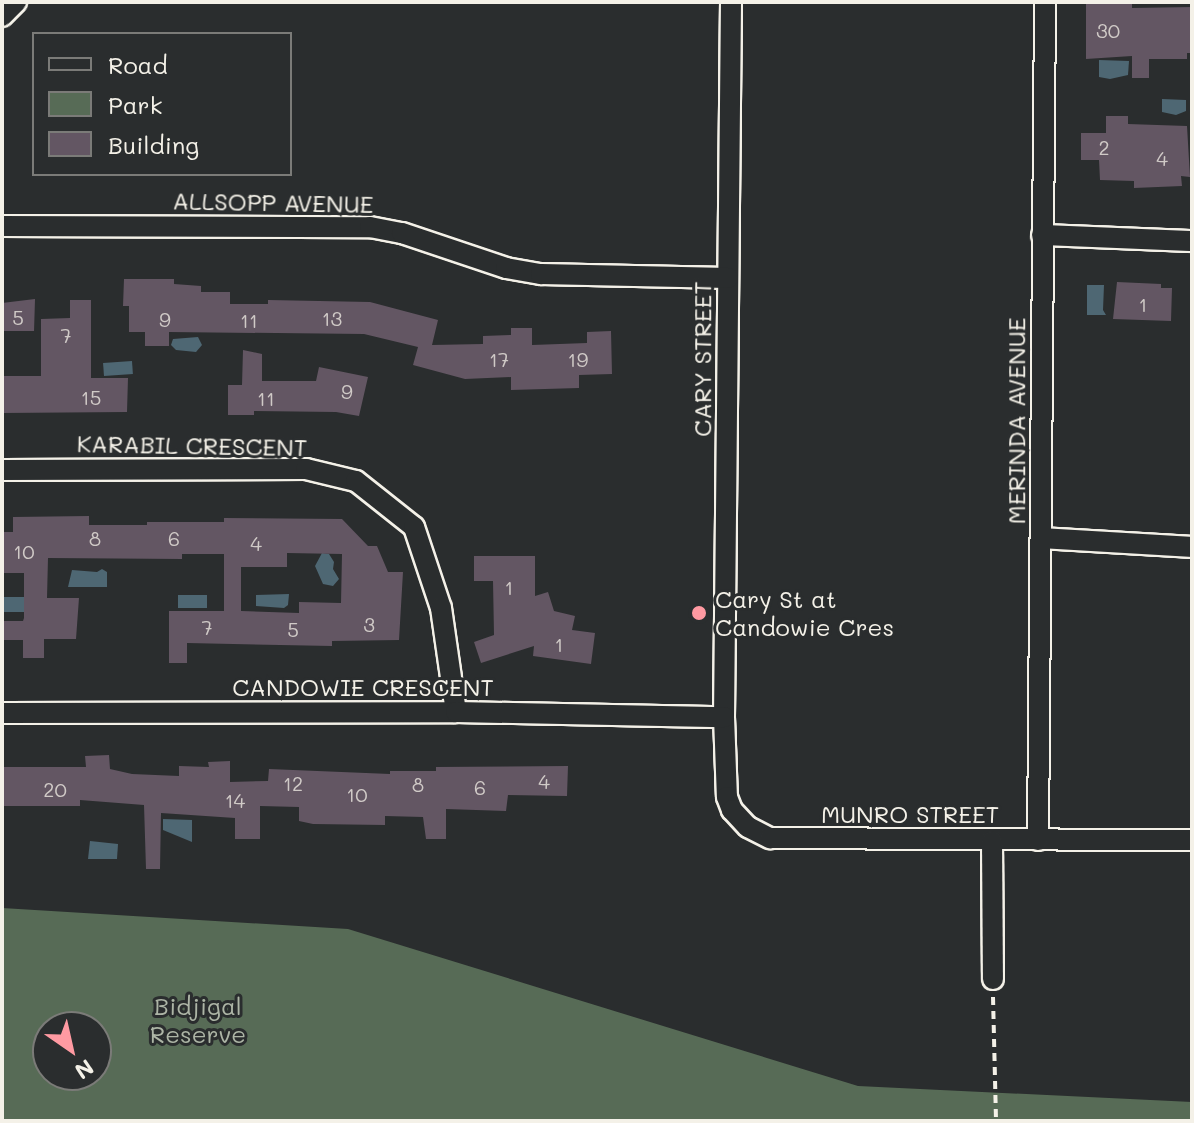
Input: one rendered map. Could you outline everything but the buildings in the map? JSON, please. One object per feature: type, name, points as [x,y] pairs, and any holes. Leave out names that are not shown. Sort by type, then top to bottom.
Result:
[{"type":"street","points":[[2,16],[16,2]]},
{"type":"street","name":"CARY STREET","points":[[724,717],[731,2]]},
{"type":"street","name":"MERINDA AVENUE","points":[[1038,840],[1045,2]]},
{"type":"street","name":"ALLSOPP AVENUE","points":[[2,226],[370,227],[402,233],[506,268],[541,274],[728,278]]},
{"type":"street","points":[[1042,235],[1192,241]]},
{"type":"street","name":"KARABIL CRESCENT","points":[[2,470],[306,469],[356,481],[414,527],[441,608],[456,712]]},
{"type":"street","points":[[1042,538],[1192,547]]},
{"type":"street","name":"CANDOWIE CRESCENT","points":[[2,713],[456,712],[724,717]]},
{"type":"street","name":"MUNRO STREET","points":[[724,717],[727,797],[740,821],[770,838],[1192,840]]},
{"type":"street","points":[[992,841],[993,979]]},
{"type":"path","points":[[993,979],[996,1121]]},
{"type":"green space","name":"Bidjigal Reserve","points":[[2,908],[348,929],[858,1086],[1192,1102],[1192,1121],[2,1121]]},
{"type":"water","points":[[1099,60],[1129,61],[1128,75],[1110,79],[1099,77]]},
{"type":"water","points":[[1162,99],[1186,100],[1186,111],[1176,115],[1162,112]]},
{"type":"water","points":[[1087,285],[1104,285],[1103,310],[1106,315],[1087,315]]},
{"type":"water","points":[[198,337],[202,345],[196,352],[176,350],[171,345],[173,339]]},
{"type":"water","points":[[132,361],[133,374],[104,376],[103,363]]},
{"type":"water","points":[[322,553],[329,554],[334,562],[333,569],[339,579],[333,586],[323,584],[315,566]]},
{"type":"water","points":[[102,569],[107,572],[107,587],[68,587],[72,570],[97,572]]},
{"type":"water","points":[[289,594],[288,605],[284,608],[256,606],[256,595]]},
{"type":"water","points":[[178,595],[207,595],[207,608],[178,608]]},
{"type":"water","points":[[2,597],[31,597],[31,612],[2,612]]},
{"type":"water","points":[[163,819],[192,820],[192,842],[163,830]]},
{"type":"water","points":[[90,841],[118,844],[117,859],[88,859]]},
{"type":"place","name":"Cary St at Candowie Cres","points":[[699,613]]}]
